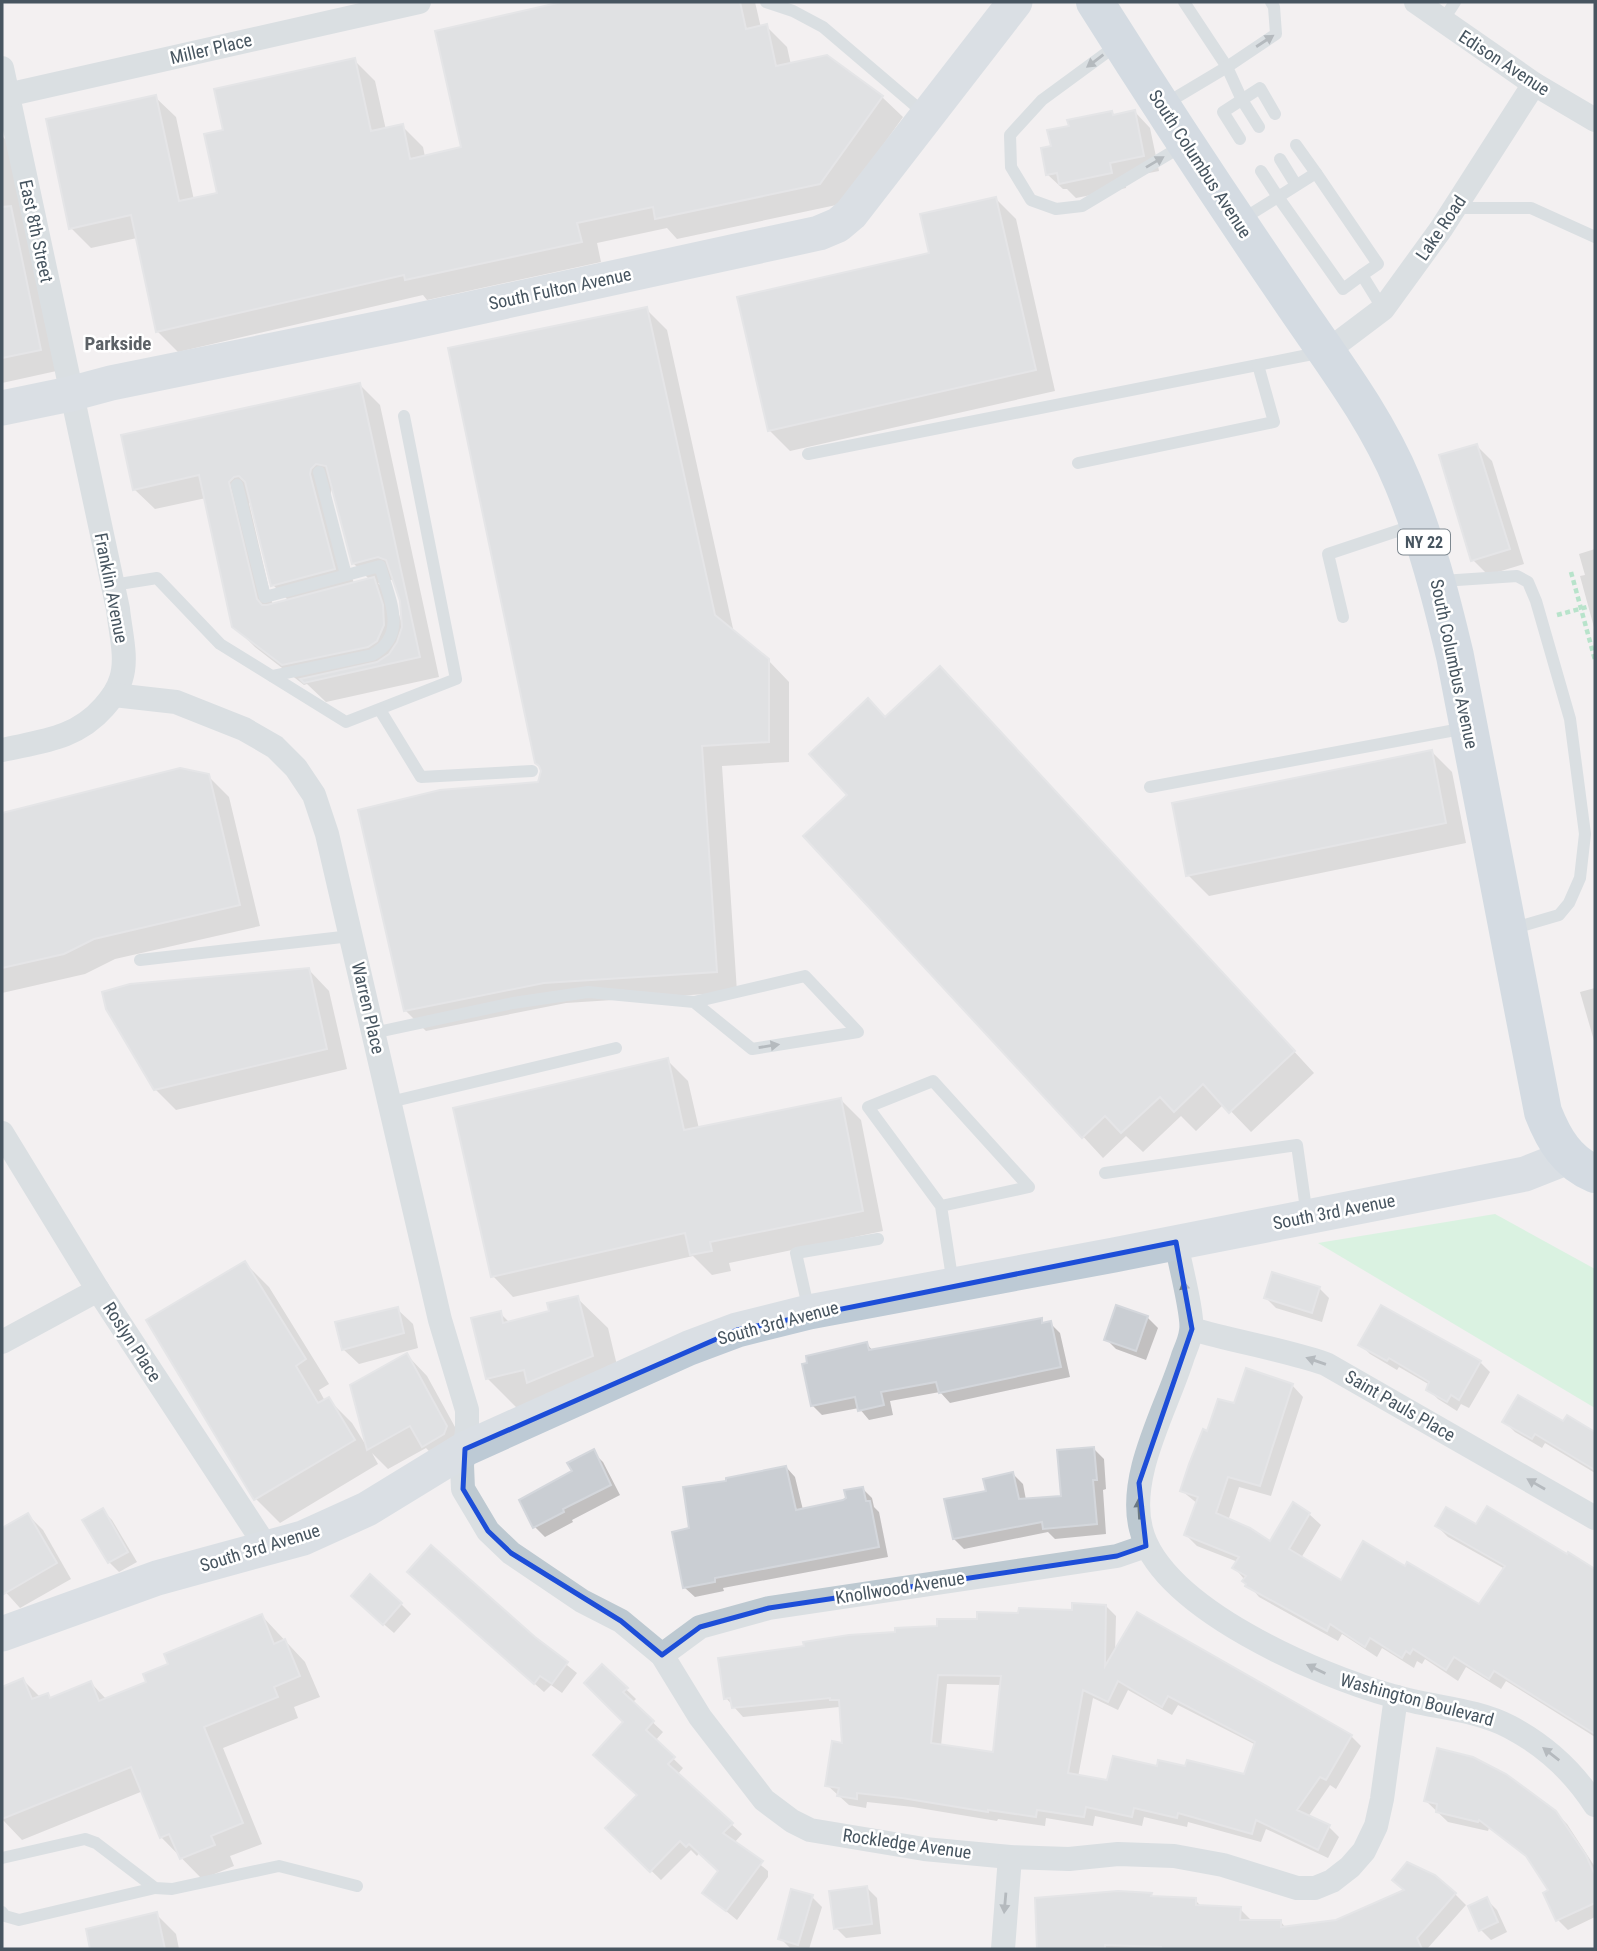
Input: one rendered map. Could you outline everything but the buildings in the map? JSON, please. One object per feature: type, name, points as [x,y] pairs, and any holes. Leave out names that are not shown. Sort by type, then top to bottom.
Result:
[{"type":"main road","name":"South Columbus Avenue","points":[[1095,2],[1186,144],[1351,387],[1387,448],[1403,483],[1438,581],[1543,1112],[1551,1133],[1582,1166]]},
{"type":"street","name":"Miller Place","points":[[4,96],[419,2]]},
{"type":"street","name":"South Fulton Avenue","points":[[2,408],[819,233],[838,225],[851,214],[1015,2]]},
{"type":"street","name":"Edison Avenue","points":[[1416,2],[1449,12],[1534,84],[1595,120]]},
{"type":"street","name":"East 8th Street","points":[[2,68],[4,96],[70,394]]},
{"type":"street","name":"Lake Road","points":[[1326,352],[1383,309],[1455,208],[1534,84]]},
{"type":"street","name":"Franklin Avenue","points":[[2,750],[63,736],[88,724],[114,695],[122,678],[124,658],[113,585],[70,394]]},
{"type":"street","name":"Warren Place","points":[[114,695],[176,702],[244,729],[275,747],[296,768],[314,795],[327,834],[440,1320],[467,1410],[465,1449]]},
{"type":"street","name":"Roslyn Place","points":[[2,1133],[98,1290],[267,1548]]},
{"type":"street","name":"South 3rd Avenue","points":[[2,1634],[157,1578],[303,1538],[367,1509],[465,1449],[689,1348],[737,1330],[809,1312],[1525,1174],[1582,1166]]},
{"type":"street","name":"Washington Boulevard","points":[[1176,1242],[1192,1329],[1139,1483],[1139,1519],[1146,1546],[1163,1572],[1213,1615],[1333,1678],[1396,1697],[1475,1713],[1509,1726],[1538,1743],[1564,1764],[1595,1805]]},
{"type":"street","points":[[2,1342],[98,1290]]},
{"type":"street","name":"Saint Pauls Place","points":[[1192,1329],[1239,1343],[1289,1352],[1326,1364],[1595,1518]]},
{"type":"street","name":"Rockledge Avenue","points":[[465,1449],[461,1465],[463,1489],[488,1531],[511,1553],[582,1601],[621,1621],[662,1655],[700,1717],[764,1800],[792,1821],[810,1830],[911,1847],[1010,1857],[1069,1859],[1118,1854],[1174,1856],[1223,1865],[1297,1888],[1315,1888],[1332,1881],[1350,1867],[1364,1852],[1376,1826],[1396,1697]]},
{"type":"street","name":"Knollwood Avenue","points":[[662,1655],[700,1627],[769,1608],[1116,1556],[1146,1546]]},
{"type":"street","points":[[1003,1949],[1010,1857]]},
{"type":"lane","points":[[766,2],[793,11],[823,27],[928,116]]},
{"type":"lane","points":[[1184,2],[1227,66],[1242,100],[1259,127]]},
{"type":"lane","points":[[1161,106],[1276,34],[1274,7],[1271,2]]},
{"type":"lane","points":[[1120,43],[1042,100],[1010,135],[1012,167],[1031,200],[1056,209],[1082,206],[1186,144]]},
{"type":"lane","points":[[1240,139],[1223,112],[1260,88],[1275,114]]},
{"type":"lane","points":[[1261,171],[1343,289],[1378,264],[1296,145]]},
{"type":"lane","points":[[1280,159],[1296,185]]},
{"type":"lane","points":[[1238,222],[1317,173]]},
{"type":"lane","points":[[1455,208],[1531,208],[1595,237]]},
{"type":"lane","points":[[1362,275],[1383,309]]},
{"type":"lane","points":[[808,454],[1326,352]]},
{"type":"lane","points":[[1077,463],[1274,422],[1258,365]]},
{"type":"lane","points":[[113,585],[157,578],[220,644],[346,722],[456,679],[404,416]]},
{"type":"lane","points":[[319,472],[346,575]]},
{"type":"lane","points":[[237,485],[265,597],[380,566],[394,619],[392,637],[385,648],[372,655],[272,677]]},
{"type":"lane","points":[[1343,617],[1328,554],[1418,524]]},
{"type":"lane","points":[[1438,581],[1517,576],[1528,582],[1542,620],[1570,719],[1585,834],[1580,878],[1570,903],[1559,915],[1507,930]]},
{"type":"lane","points":[[380,710],[421,777],[532,771]]},
{"type":"lane","points":[[1150,787],[1468,728]]},
{"type":"lane","points":[[140,960],[351,936]]},
{"type":"lane","points":[[373,1033],[513,1003],[588,992],[694,1002],[805,976],[858,1032],[752,1049],[694,1002]]},
{"type":"lane","points":[[390,1102],[616,1048]]},
{"type":"lane","points":[[941,1206],[1029,1187],[933,1081],[868,1107],[941,1206],[954,1285]]},
{"type":"lane","points":[[1105,1173],[1297,1145],[1307,1217]]},
{"type":"lane","points":[[809,1312],[796,1253],[878,1239]]},
{"type":"lane","points":[[2,1858],[85,1839],[96,1843],[155,1888]]},
{"type":"lane","points":[[2,1912],[5,1916],[19,1920],[155,1888],[173,1889],[279,1866],[357,1885]]},
{"type":"path","points":[[1571,572],[1584,608],[1595,660]]},
{"type":"path","points":[[1542,620],[1584,608]]},
{"type":"highlighted area","points":[[1176,1242],[1192,1329],[1139,1483],[1146,1546],[1117,1556],[769,1608],[700,1627],[662,1655],[621,1621],[511,1553],[488,1531],[463,1489],[465,1449],[737,1330]]},
{"type":"green space","points":[[1495,1214],[1595,1269],[1595,1408],[1318,1243]]},
{"type":"district","name":"Parkside","points":[[118,343]]}]
